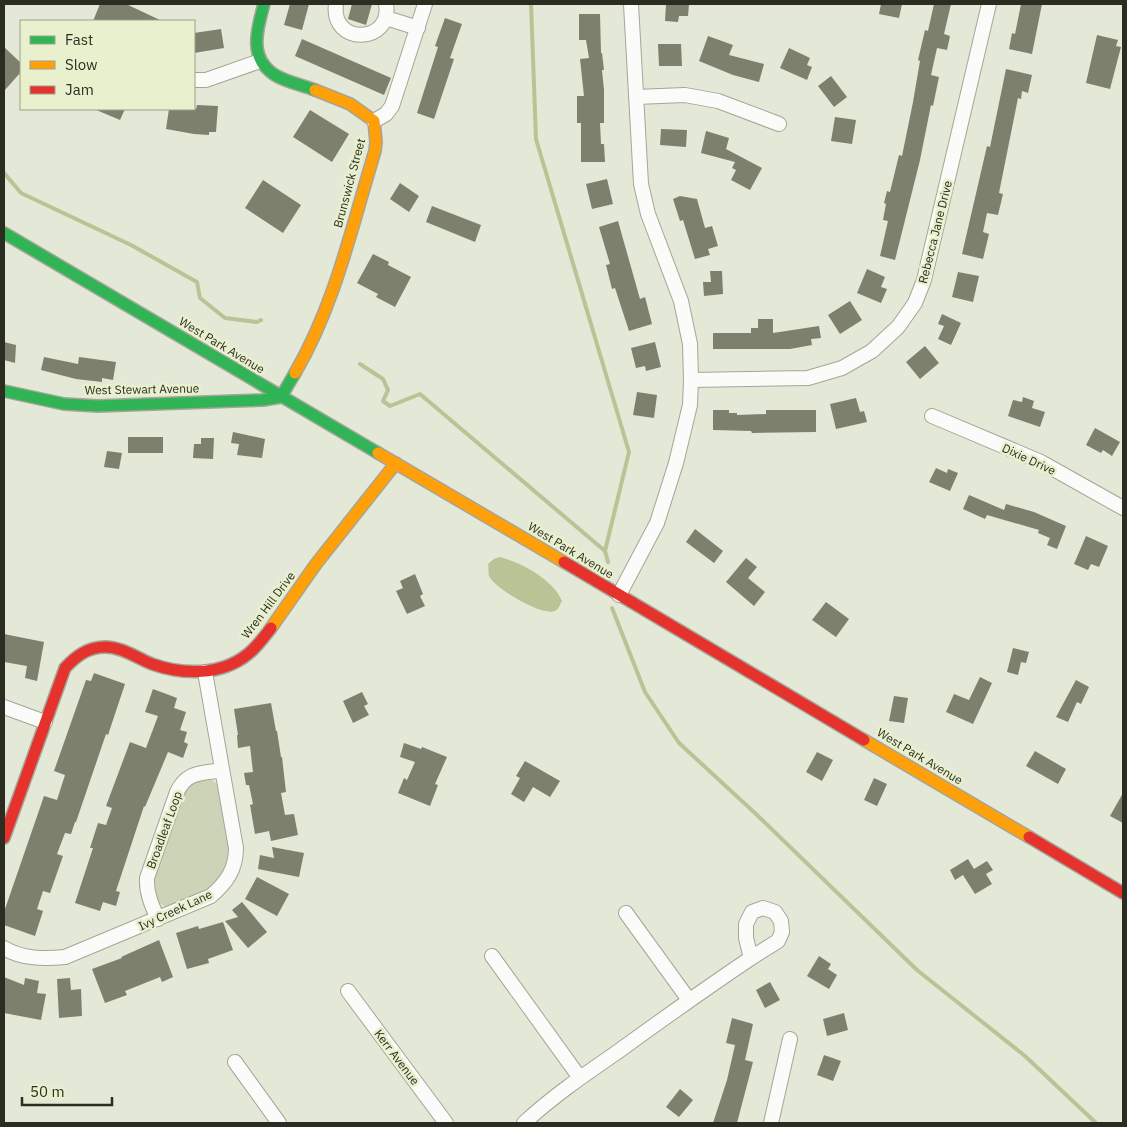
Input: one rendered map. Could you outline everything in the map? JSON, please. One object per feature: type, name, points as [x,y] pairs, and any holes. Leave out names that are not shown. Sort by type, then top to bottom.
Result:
[{"type":"street","points":[[264,4],[256,31],[255,42],[260,61],[265,68],[275,74],[350,104],[374,121],[386,114],[392,106],[426,4]]},
{"type":"street","points":[[336,4],[335,14],[338,21],[342,27],[355,35],[371,34],[377,30],[386,11],[418,28]]},
{"type":"street","points":[[619,595],[657,523],[676,463],[690,405],[691,380],[690,344],[681,301],[648,214],[640,184],[632,4]]},
{"type":"street","name":"Rebecca Jane Drive","points":[[691,380],[808,378],[842,368],[872,351],[898,327],[915,303],[924,280],[989,4]]},
{"type":"street","points":[[195,80],[206,80],[260,61]]},
{"type":"street","points":[[636,97],[685,96],[718,101],[779,124]]},
{"type":"street","name":"Brunswick Street","points":[[281,396],[309,348],[321,323],[334,287],[375,151],[376,130],[374,121]]},
{"type":"street","name":"West Park Avenue","points":[[4,233],[396,462],[1123,893]]},
{"type":"street","name":"West Stewart Avenue","points":[[4,391],[64,404],[98,406],[254,400],[281,396]]},
{"type":"street","name":"Dixie Drive","points":[[932,416],[1040,462],[1123,508]]},
{"type":"street","name":"Wren Hill Drive","points":[[4,838],[65,668],[78,655],[88,650],[102,647],[118,648],[152,664],[174,670],[205,672],[239,660],[254,648],[316,564],[350,524],[396,462]]},
{"type":"street","name":"Ivy Creek Lane","points":[[4,948],[32,958],[65,957],[211,896],[224,884],[231,874],[236,859],[236,848],[205,672]]},
{"type":"street","points":[[4,707],[45,722]]},
{"type":"street","name":"Broadleaf Loop","points":[[158,919],[146,886],[147,878],[177,792],[182,782],[190,776],[222,770]]},
{"type":"street","points":[[626,912],[689,1000]]},
{"type":"street","points":[[492,956],[580,1078]]},
{"type":"street","points":[[524,1123],[541,1107],[580,1078],[751,958]]},
{"type":"street","name":"Kerr Avenue","points":[[348,991],[446,1123]]},
{"type":"street","points":[[771,1123],[790,1039]]},
{"type":"street","points":[[235,1062],[279,1123]]},
{"type":"shaded area","points":[[499,557],[526,567],[552,586],[562,601],[558,609],[549,612],[530,606],[509,594],[493,581],[489,576],[488,564]]},
{"type":"shaded area","points":[[206,779],[212,780],[217,784],[226,827],[228,856],[224,869],[217,881],[206,891],[189,900],[165,907],[156,900],[153,883],[187,788],[192,782]]},
{"type":"building","points":[[100,4],[126,4],[160,20],[93,20]]},
{"type":"building","points":[[290,4],[309,4],[302,30],[284,25]]},
{"type":"building","points":[[352,4],[372,4],[366,25],[348,19]]},
{"type":"building","points":[[666,4],[689,4],[688,16],[679,16],[678,22],[665,21]]},
{"type":"building","points":[[881,4],[902,4],[899,18],[879,14]]},
{"type":"building","points":[[934,4],[951,4],[944,34],[950,36],[947,50],[937,48],[931,75],[939,77],[895,260],[880,256],[888,221],[883,220],[886,204],[884,203],[887,191],[890,192],[899,155],[902,156],[920,61],[918,60],[925,30],[928,31]]},
{"type":"building","points":[[1021,4],[1042,4],[1032,54],[1009,49],[1012,33],[1015,34]]},
{"type":"building","points":[[579,14],[600,14],[601,53],[604,70],[602,70],[604,123],[600,123],[601,144],[604,144],[605,162],[581,162],[581,123],[577,123],[577,96],[584,96],[580,59],[589,58],[586,40],[579,40]]},
{"type":"building","points":[[445,18],[462,24],[450,58],[454,59],[434,119],[417,113],[438,47],[435,46]]},
{"type":"building","points":[[221,29],[224,48],[195,53],[195,33]]},
{"type":"building","points":[[1097,35],[1118,40],[1116,46],[1121,47],[1110,89],[1086,83]]},
{"type":"building","points":[[708,36],[733,45],[729,55],[764,64],[759,82],[733,75],[699,61]]},
{"type":"building","points":[[302,39],[391,78],[384,95],[295,56]]},
{"type":"building","points":[[658,44],[681,44],[682,66],[659,66]]},
{"type":"building","points":[[4,47],[20,62],[20,73],[4,91]]},
{"type":"building","points":[[789,48],[810,58],[807,65],[812,67],[807,80],[780,68]]},
{"type":"building","points":[[1006,69],[1032,75],[1028,93],[1022,91],[1021,99],[1018,98],[999,193],[1003,194],[998,215],[987,213],[983,232],[989,234],[983,259],[962,254],[987,146],[990,147]]},
{"type":"building","points":[[831,76],[847,97],[834,107],[818,86]]},
{"type":"building","points":[[197,105],[218,106],[216,132],[209,132],[209,135],[166,129],[169,110],[196,109]]},
{"type":"building","points":[[96,110],[125,110],[120,120]]},
{"type":"building","points":[[310,110],[349,134],[332,162],[293,137]]},
{"type":"building","points":[[835,117],[856,120],[852,144],[831,141]]},
{"type":"building","points":[[661,129],[687,130],[686,147],[660,145]]},
{"type":"building","points":[[706,131],[729,138],[726,149],[762,168],[750,190],[731,180],[736,170],[732,168],[735,162],[701,153]]},
{"type":"building","points":[[607,179],[613,204],[592,209],[586,184]]},
{"type":"building","points":[[263,180],[301,205],[283,233],[245,208]]},
{"type":"building","points":[[400,183],[419,196],[409,212],[390,199]]},
{"type":"building","points":[[680,196],[697,199],[705,228],[712,226],[718,246],[708,249],[710,255],[695,259],[683,220],[680,221],[673,199]]},
{"type":"building","points":[[432,206],[481,225],[475,242],[426,222]]},
{"type":"building","points":[[618,221],[640,299],[645,297],[652,324],[629,331],[615,288],[612,289],[606,265],[610,264],[599,227]]},
{"type":"building","points":[[373,254],[389,262],[388,265],[411,277],[395,307],[376,297],[378,294],[357,283]]},
{"type":"building","points":[[867,269],[885,277],[881,287],[887,289],[881,303],[857,293]]},
{"type":"building","points":[[710,271],[722,271],[723,294],[704,296],[703,282],[711,282]]},
{"type":"building","points":[[958,272],[979,276],[973,302],[952,297]]},
{"type":"building","points":[[850,301],[862,320],[840,334],[828,315]]},
{"type":"building","points":[[942,314],[961,323],[951,345],[938,339],[944,326],[938,324]]},
{"type":"building","points":[[758,319],[773,319],[773,333],[819,326],[821,338],[811,339],[812,345],[790,349],[713,349],[713,333],[751,333],[751,328],[758,328]]},
{"type":"building","points":[[4,342],[16,345],[15,363],[4,360]]},
{"type":"building","points":[[655,342],[661,367],[646,371],[645,366],[636,368],[631,348]]},
{"type":"building","points":[[925,346],[939,363],[920,379],[906,362]]},
{"type":"building","points":[[44,357],[78,364],[79,357],[116,362],[113,380],[102,378],[102,382],[76,379],[41,370]]},
{"type":"building","points":[[637,392],[657,395],[654,418],[633,415]]},
{"type":"building","points":[[1023,397],[1034,401],[1032,408],[1045,412],[1040,427],[1008,416],[1013,400],[1022,402]]},
{"type":"building","points":[[856,398],[860,412],[864,411],[867,422],[836,429],[830,404]]},
{"type":"building","points":[[713,410],[729,410],[729,413],[737,413],[737,415],[766,414],[766,410],[816,410],[816,432],[752,433],[751,431],[713,430]]},
{"type":"building","points":[[1095,428],[1120,442],[1112,456],[1103,450],[1101,453],[1086,445]]},
{"type":"building","points":[[233,432],[265,439],[262,458],[237,455],[239,444],[231,443]]},
{"type":"building","points":[[128,437],[163,437],[163,453],[128,453]]},
{"type":"building","points":[[201,438],[214,438],[213,459],[193,458],[194,444],[201,444]]},
{"type":"building","points":[[107,451],[122,453],[119,469],[104,467]]},
{"type":"building","points":[[936,468],[947,473],[948,469],[958,473],[950,491],[929,482]]},
{"type":"building","points":[[969,495],[1004,510],[1006,504],[1034,512],[1066,526],[1057,549],[1047,545],[1050,538],[1038,533],[1039,530],[987,515],[985,519],[963,509]]},
{"type":"building","points":[[695,529],[723,551],[714,563],[686,542]]},
{"type":"building","points":[[1086,536],[1108,546],[1099,567],[1091,564],[1088,570],[1074,564]]},
{"type":"building","points":[[746,558],[757,567],[748,578],[765,592],[754,606],[726,582]]},
{"type":"building","points":[[415,574],[423,594],[420,596],[425,606],[407,614],[396,591],[403,588],[400,581]]},
{"type":"building","points":[[826,602],[849,619],[836,637],[812,620]]},
{"type":"building","points":[[4,634],[44,642],[37,681],[25,678],[27,666],[4,662]]},
{"type":"building","points":[[1013,648],[1029,652],[1026,663],[1021,662],[1018,675],[1007,672]]},
{"type":"building","points":[[94,673],[125,684],[76,822],[71,834],[65,833],[57,854],[63,856],[50,893],[43,891],[37,909],[43,911],[35,936],[4,925],[4,912],[44,796],[57,800],[65,775],[54,771],[86,680],[91,681]]},
{"type":"building","points":[[980,677],[992,683],[973,724],[946,712],[954,694],[969,700]]},
{"type":"building","points":[[1076,680],[1089,687],[1081,704],[1077,702],[1068,722],[1056,717]]},
{"type":"building","points":[[153,689],[177,698],[174,708],[186,712],[180,730],[187,732],[184,742],[188,744],[183,758],[168,752],[144,806],[116,891],[120,892],[116,906],[103,902],[100,911],[75,903],[93,848],[90,848],[98,823],[106,825],[112,808],[106,806],[130,742],[146,748],[158,716],[145,712]]},
{"type":"building","points":[[362,692],[368,704],[364,706],[369,715],[353,723],[343,701]]},
{"type":"building","points":[[894,696],[908,698],[904,723],[889,721]]},
{"type":"building","points":[[271,703],[282,757],[286,792],[281,793],[285,815],[294,814],[298,835],[271,841],[269,831],[255,834],[250,805],[253,804],[244,773],[253,772],[250,746],[238,748],[234,709]]},
{"type":"building","points":[[404,743],[421,749],[422,747],[447,757],[435,784],[438,785],[430,806],[398,793],[404,778],[407,780],[415,762],[400,757]]},
{"type":"building","points":[[1035,751],[1066,769],[1058,784],[1026,766]]},
{"type":"building","points":[[817,752],[833,760],[822,781],[806,772]]},
{"type":"building","points":[[525,761],[560,781],[550,797],[533,787],[524,802],[511,794],[520,778],[516,776]]},
{"type":"building","points":[[874,778],[887,784],[877,806],[864,800]]},
{"type":"building","points":[[1123,793],[1123,823],[1110,816]]},
{"type":"building","points":[[272,847],[304,853],[299,877],[258,869],[260,855],[274,858]]},
{"type":"building","points":[[968,859],[974,869],[987,861],[993,870],[986,874],[992,884],[975,894],[963,875],[955,880],[950,870]]},
{"type":"building","points":[[257,877],[289,894],[277,916],[245,899]]},
{"type":"building","points":[[242,902],[267,932],[248,948],[225,921],[238,917],[232,910]]},
{"type":"building","points":[[223,922],[233,950],[208,959],[209,963],[187,969],[176,933],[198,926],[199,929]]},
{"type":"building","points":[[159,940],[173,977],[162,982],[160,977],[125,991],[127,995],[105,1003],[92,969],[122,958]]},
{"type":"building","points":[[819,956],[831,964],[828,969],[837,975],[829,989],[807,976]]},
{"type":"building","points":[[4,977],[24,985],[25,978],[39,981],[37,993],[46,994],[41,1020],[4,1013]]},
{"type":"building","points":[[70,978],[71,990],[81,989],[82,1016],[59,1018],[57,979]]},
{"type":"building","points":[[770,982],[780,1000],[765,1008],[756,990]]},
{"type":"building","points":[[844,1013],[848,1030],[827,1036],[823,1019]]},
{"type":"building","points":[[732,1018],[753,1024],[745,1060],[753,1062],[737,1123],[713,1123],[727,1080],[735,1045],[726,1043]]},
{"type":"building","points":[[824,1055],[841,1061],[833,1081],[817,1075]]},
{"type":"building","points":[[680,1089],[693,1100],[679,1117],[666,1107]]},
{"type":"waterway","points":[[531,4],[536,139],[629,452],[605,551],[608,562]]},
{"type":"waterway","points":[[4,173],[21,193],[131,245],[197,282],[200,298],[225,318],[257,322],[261,320]]},
{"type":"waterway","points":[[360,364],[383,379],[388,390],[383,401],[390,406],[420,394],[605,551]]},
{"type":"waterway","points":[[612,608],[645,692],[679,743],[756,814],[917,970],[1025,1056],[1096,1123]]},
{"type":"traffic: fast","points":[[264,4],[257,33],[258,52],[261,60],[266,68],[275,75],[289,82],[315,90]]},
{"type":"traffic: fast","points":[[4,233],[378,453]]},
{"type":"traffic: fast","points":[[4,391],[64,404],[98,406],[263,400],[281,397],[295,373]]},
{"type":"traffic: slow","points":[[295,373],[309,347],[332,293],[375,151],[376,142],[374,121],[350,104],[315,90]]},
{"type":"traffic: slow","points":[[378,453],[564,562]]},
{"type":"traffic: slow","points":[[271,628],[316,564],[396,463]]},
{"type":"traffic: slow","points":[[864,740],[1029,837]]},
{"type":"traffic: jam","points":[[564,562],[864,740]]},
{"type":"traffic: jam","points":[[4,838],[65,668],[78,656],[88,650],[99,647],[111,647],[164,668],[189,671],[214,670],[237,661],[248,654],[271,628]]},
{"type":"traffic: jam","points":[[1029,837],[1123,893]]}]
